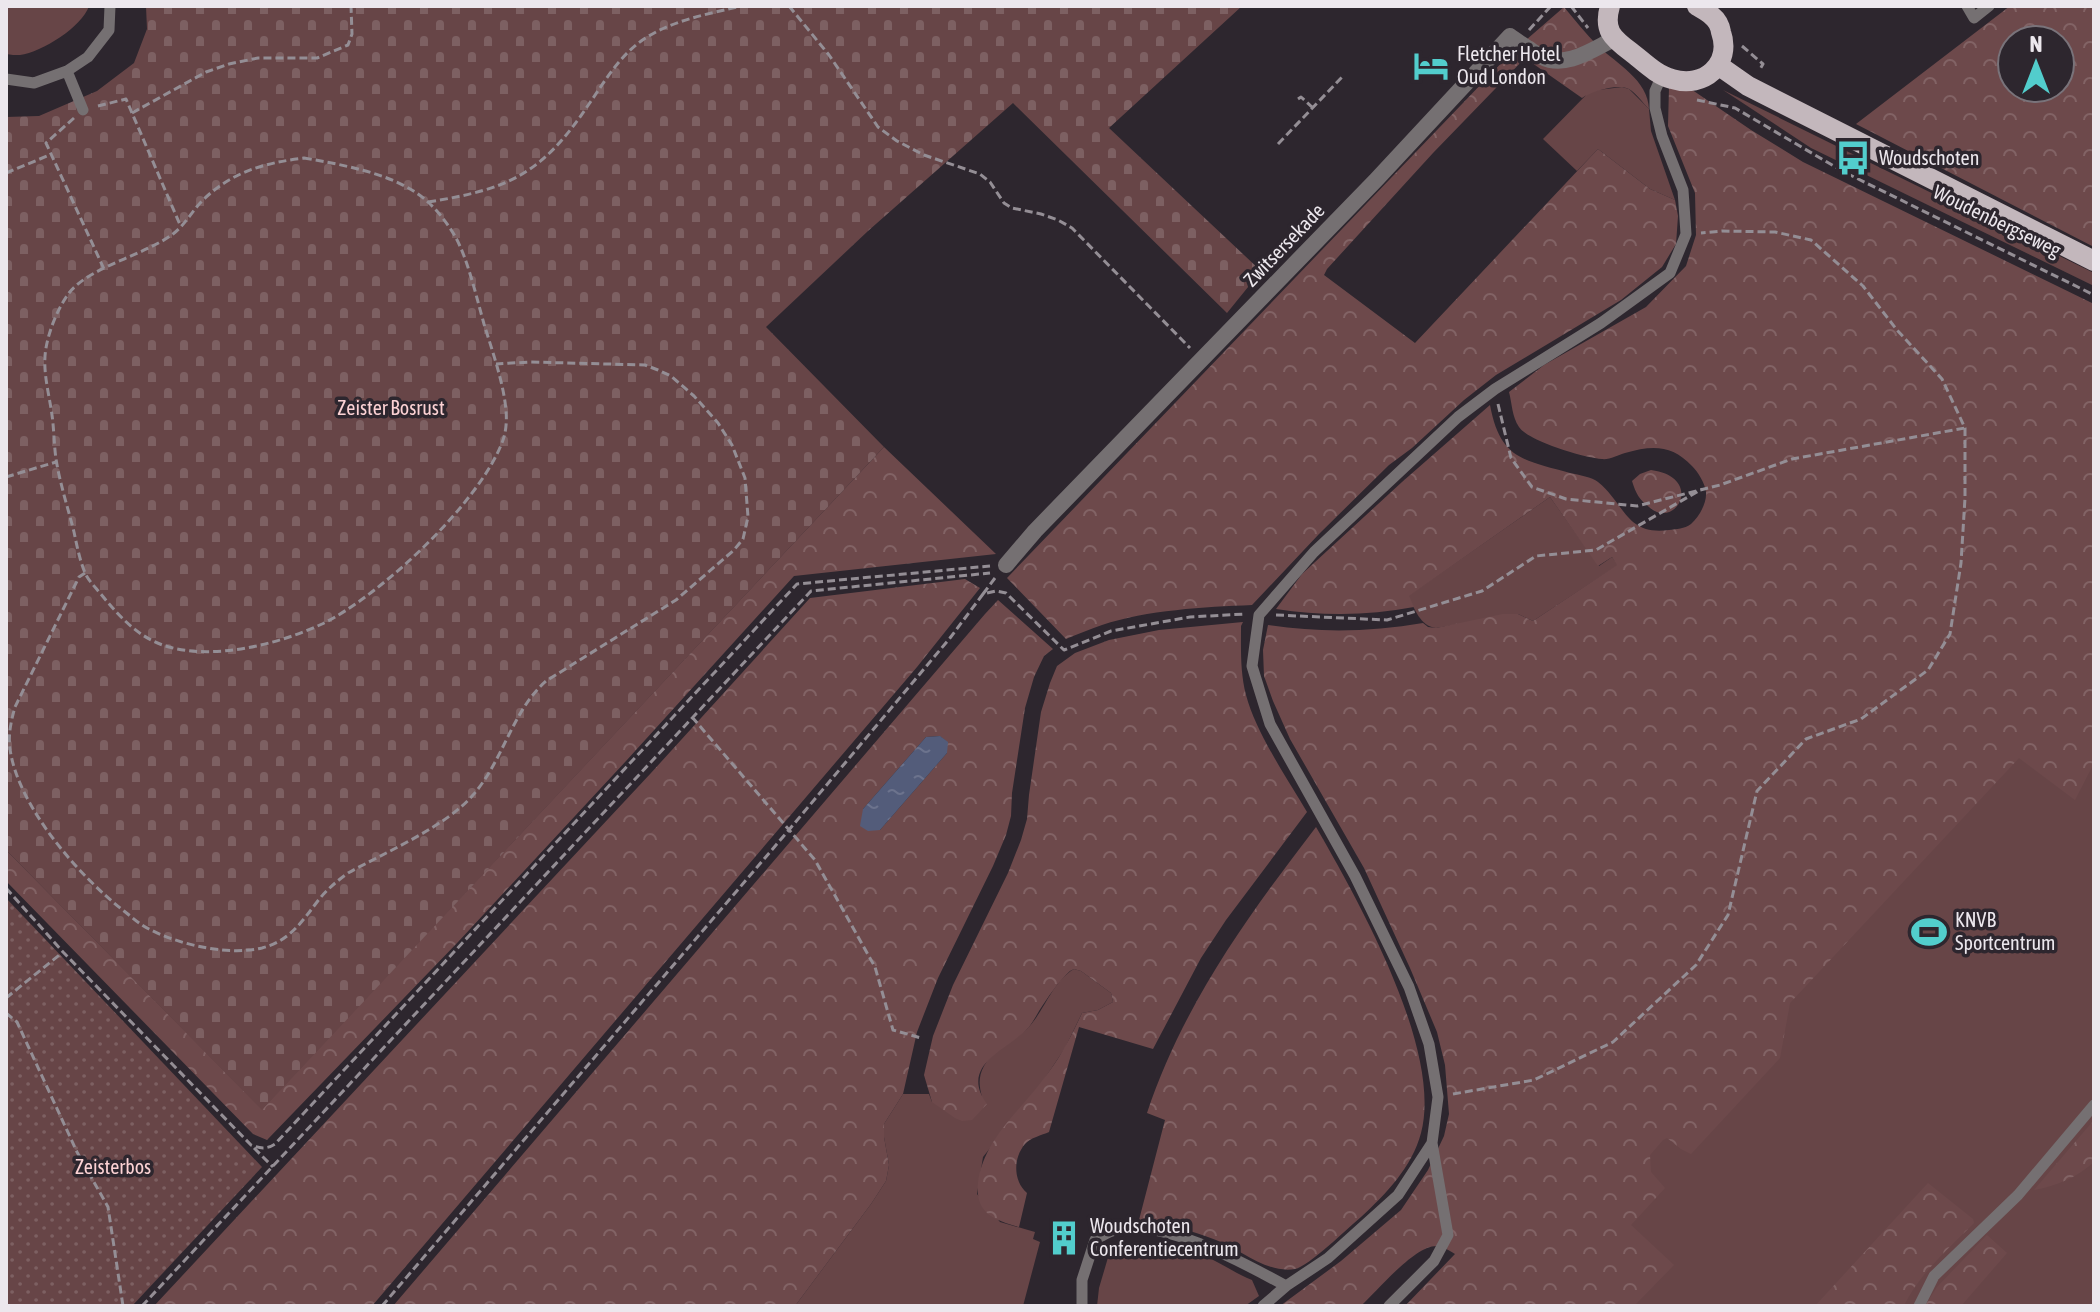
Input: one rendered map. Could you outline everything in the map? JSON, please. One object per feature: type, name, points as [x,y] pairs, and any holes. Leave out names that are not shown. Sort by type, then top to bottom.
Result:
[{"type":"main road","points":[[1610,6],[1607,42],[1662,75],[1687,82],[1709,75],[1724,52],[1720,27],[1714,17],[1697,6]]},
{"type":"main road","name":"Woudenbergseweg","points":[[1718,65],[1748,86],[2094,261]]},
{"type":"street","name":"Zwitsersekade","points":[[1006,565],[1510,36]]},
{"type":"street","points":[[1510,36],[1545,59],[1565,60],[1584,56],[1607,42]]},
{"type":"lane","points":[[6,79],[34,83],[67,71],[88,57],[109,30],[110,6]]},
{"type":"lane","points":[[1967,6],[1974,18],[1989,6]]},
{"type":"lane","points":[[67,71],[83,110]]},
{"type":"lane","points":[[1389,1306],[1434,1261],[1448,1235],[1432,1143],[1438,1097],[1429,1044],[1409,987],[1355,876],[1270,724],[1252,666],[1259,615],[1314,552],[1458,417],[1495,389],[1601,323],[1670,273],[1686,234],[1683,190],[1662,136],[1655,108],[1655,91],[1662,75]]},
{"type":"lane","points":[[1919,1306],[1934,1276],[2018,1195],[2094,1105]]},
{"type":"lane","points":[[1263,1306],[1286,1286],[1328,1258],[1398,1195],[1432,1143]]},
{"type":"lane","points":[[1082,1306],[1082,1280],[1095,1240],[1113,1231],[1137,1229],[1180,1236],[1226,1254],[1286,1286]]},
{"type":"path","points":[[132,113],[206,72],[229,64],[258,58],[317,58],[334,52],[348,45],[352,34],[351,6]]},
{"type":"path","points":[[428,202],[490,190],[520,177],[548,156],[575,125],[610,73],[628,51],[643,39],[687,19],[742,6]]},
{"type":"path","points":[[789,6],[829,55],[878,127],[924,155],[980,174],[1012,208],[1041,214],[1072,228],[1201,359]]},
{"type":"path","points":[[1510,36],[1530,30],[1551,6]]},
{"type":"path","points":[[1571,6],[1607,42]]},
{"type":"path","name":"Woudenbergseweg","points":[[1739,38],[1743,49],[1763,64],[1735,108],[1844,172],[2094,295]]},
{"type":"path","points":[[1278,144],[1344,75]]},
{"type":"path","points":[[1298,99],[1301,97],[1313,108]]},
{"type":"path","points":[[104,269],[46,143],[83,110],[126,99],[181,227]]},
{"type":"path","points":[[6,173],[52,154]]},
{"type":"path","points":[[304,158],[341,165],[394,181],[428,202],[457,239],[496,364],[506,411],[505,437],[487,474],[432,539],[385,581],[325,623],[292,637],[249,648],[206,652],[170,647],[138,634],[113,609],[85,573],[56,461],[44,366],[45,349],[51,328],[69,293],[82,281],[172,235],[220,185],[248,170],[274,162],[304,158]]},
{"type":"path","points":[[1438,1097],[1534,1080],[1613,1042],[1696,965],[1728,915],[1757,791],[1806,739],[1861,719],[1928,670],[1950,634],[1961,563],[1965,428],[1942,379],[1897,330],[1863,286],[1811,240],[1775,232],[1686,234]]},
{"type":"path","points":[[85,573],[79,577],[15,707],[9,748],[25,795],[83,874],[147,928],[168,937],[220,950],[244,951],[281,941],[298,927],[331,885],[436,825],[466,803],[486,778],[530,698],[546,681],[676,600],[743,539],[748,498],[740,462],[718,423],[671,376],[645,365],[496,364]]},
{"type":"path","points":[[1495,389],[1511,458],[1532,487],[1566,499],[1637,506],[1720,485],[1792,459],[1965,428]]},
{"type":"path","points":[[6,477],[56,461]]},
{"type":"path","points":[[983,594],[996,591],[1006,593],[1064,650],[1111,631],[1190,617],[1231,614],[1387,620],[1482,591],[1536,556],[1596,550],[1702,489]]},
{"type":"path","points":[[251,1145],[268,1148],[275,1144],[797,584],[1006,565]]},
{"type":"path","points":[[142,1306],[811,591],[1000,572],[950,638],[788,831],[382,1306]]},
{"type":"path","points":[[692,717],[815,860],[875,967],[893,1030],[921,1038]]},
{"type":"path","points":[[6,888],[63,952],[273,1167]]},
{"type":"path","points":[[6,998],[63,952]]},
{"type":"path","points":[[6,1013],[17,1022],[77,1152],[108,1207],[123,1306]]},
{"type":"green space","points":[[6,6],[89,6],[70,30],[39,49],[20,55],[6,54]]},
{"type":"green space","name":"Zeister Bosrust","points":[[146,6],[1242,6],[1109,128],[1261,271],[1227,313],[1013,103],[868,231],[766,327],[884,447],[262,1110],[6,850],[6,117],[39,116],[97,91],[134,63],[147,29]]},
{"type":"green space","points":[[2010,6],[2094,6],[2094,247],[1856,124]]},
{"type":"green space","points":[[1564,7],[1598,46],[1637,81],[1649,109],[1624,87],[1605,89],[1582,98],[1525,58],[1433,153],[1324,275],[1415,343],[1598,149],[1650,189],[1675,200],[1678,216],[1676,244],[1662,267],[1621,300],[1496,375],[1464,400],[1389,465],[1252,605],[1195,608],[1138,616],[1066,639],[1007,578],[1510,54]]},
{"type":"green space","points":[[1685,85],[1803,162],[2094,304],[2094,763],[2075,800],[2019,758],[1790,1003],[1780,1058],[1691,1154],[1667,1138],[1650,1155],[1651,1172],[1665,1188],[1631,1225],[1674,1265],[1634,1306],[1405,1306],[1455,1254],[1437,1246],[1418,1253],[1361,1306],[1280,1306],[1341,1261],[1401,1210],[1428,1170],[1444,1136],[1449,1114],[1445,1065],[1437,1032],[1410,968],[1364,868],[1290,739],[1273,701],[1264,676],[1263,650],[1268,625],[1346,630],[1423,623],[1436,628],[1503,614],[1518,614],[1533,621],[1617,565],[1612,557],[1598,566],[1550,497],[1409,596],[1414,607],[1345,614],[1276,609],[1302,574],[1490,405],[1494,423],[1507,447],[1527,460],[1595,480],[1635,523],[1644,528],[1655,531],[1686,527],[1697,518],[1705,501],[1705,489],[1701,478],[1685,459],[1653,448],[1602,459],[1558,448],[1533,438],[1519,427],[1509,392],[1544,365],[1646,307],[1686,266],[1696,235],[1695,193],[1668,126],[1669,87]]},
{"type":"green space","points":[[1629,89],[1649,109],[1651,131],[1675,200],[1650,189],[1598,149],[1577,171],[1543,139],[1590,91]]},
{"type":"green space","points":[[1723,90],[2094,273],[2094,286],[1811,148]]},
{"type":"green space","points":[[884,447],[996,554],[794,576],[458,942],[267,1140],[253,1134],[6,881],[6,850],[262,1109]]},
{"type":"green space","points":[[1651,470],[1668,475],[1677,482],[1681,491],[1676,508],[1659,513],[1640,499],[1632,481]]},
{"type":"green space","points":[[1550,497],[1599,566],[1612,557],[1618,565],[1533,621],[1518,614],[1436,628],[1422,620],[1408,596]]},
{"type":"green space","name":"KNVB Sportcentrum","points":[[2094,566],[2094,1306],[1428,1306]]},
{"type":"green space","points":[[965,579],[980,588],[917,667],[372,1306],[154,1306],[810,598]]},
{"type":"green space","points":[[998,600],[1053,649],[1044,656],[1034,677],[1025,708],[1006,835],[938,978],[917,1032],[903,1094],[884,1124],[889,1165],[886,1181],[795,1306],[393,1306]],"holes":[[[940,736],[947,742],[947,753],[880,830],[863,809],[926,737]]]},
{"type":"green space","points":[[1243,622],[1242,669],[1251,710],[1307,812],[1201,958],[1153,1049],[1079,1027],[1049,1132],[1027,1142],[1018,1156],[1017,1176],[1027,1193],[1019,1227],[994,1218],[980,1202],[978,1183],[981,1168],[994,1141],[1054,1065],[1082,1013],[1098,1010],[1113,1002],[1111,993],[1081,971],[1070,971],[1053,990],[1029,1027],[982,1068],[980,1090],[987,1104],[972,1120],[955,1118],[932,1102],[924,1075],[933,1036],[953,985],[1021,840],[1027,819],[1041,712],[1057,666],[1075,653],[1109,640],[1159,630]]},
{"type":"green space","points":[[1316,827],[1353,894],[1392,976],[1409,1019],[1420,1060],[1425,1099],[1417,1145],[1389,1189],[1318,1254],[1301,1267],[1285,1270],[1264,1264],[1207,1236],[1139,1220],[1165,1120],[1147,1113],[1179,1035],[1219,963]]},
{"type":"green space","name":"Zeisterbos","points":[[6,898],[262,1167],[132,1306],[6,1306]]},
{"type":"green space","points":[[1074,969],[1111,993],[1113,1002],[1098,1010],[1082,1013],[1065,1048],[1043,1081],[983,1157],[977,1194],[1000,1222],[1035,1232],[1033,1239],[1040,1242],[1023,1306],[795,1306],[886,1181],[889,1165],[884,1124],[903,1094],[929,1094],[932,1102],[982,1097],[980,1078],[988,1060],[1027,1029],[1060,981]]},
{"type":"green space","points":[[2094,1120],[2094,1162],[2066,1180],[2034,1190]]},
{"type":"green space","points":[[1928,1183],[1974,1223],[1926,1272],[1904,1306],[1815,1306]]},
{"type":"green space","points":[[1987,1235],[2007,1253],[1961,1306],[1925,1306],[1937,1287]]},
{"type":"green space","points":[[1112,1244],[1174,1247],[1207,1257],[1252,1280],[1259,1296],[1245,1306],[1097,1306]]},
{"type":"water","points":[[940,736],[948,742],[947,753],[880,830],[868,831],[860,826],[863,809],[926,737]]},
{"type":"place","name":"Fletcher Hotel Oud London","points":[[1431,66]]},
{"type":"place","name":"Woudschoten","points":[[1853,158]]},
{"type":"place","name":"KNVB Sportcentrum","points":[[1929,932]]},
{"type":"place","name":"Woudschoten Conferentiecentrum","points":[[1064,1238]]}]
